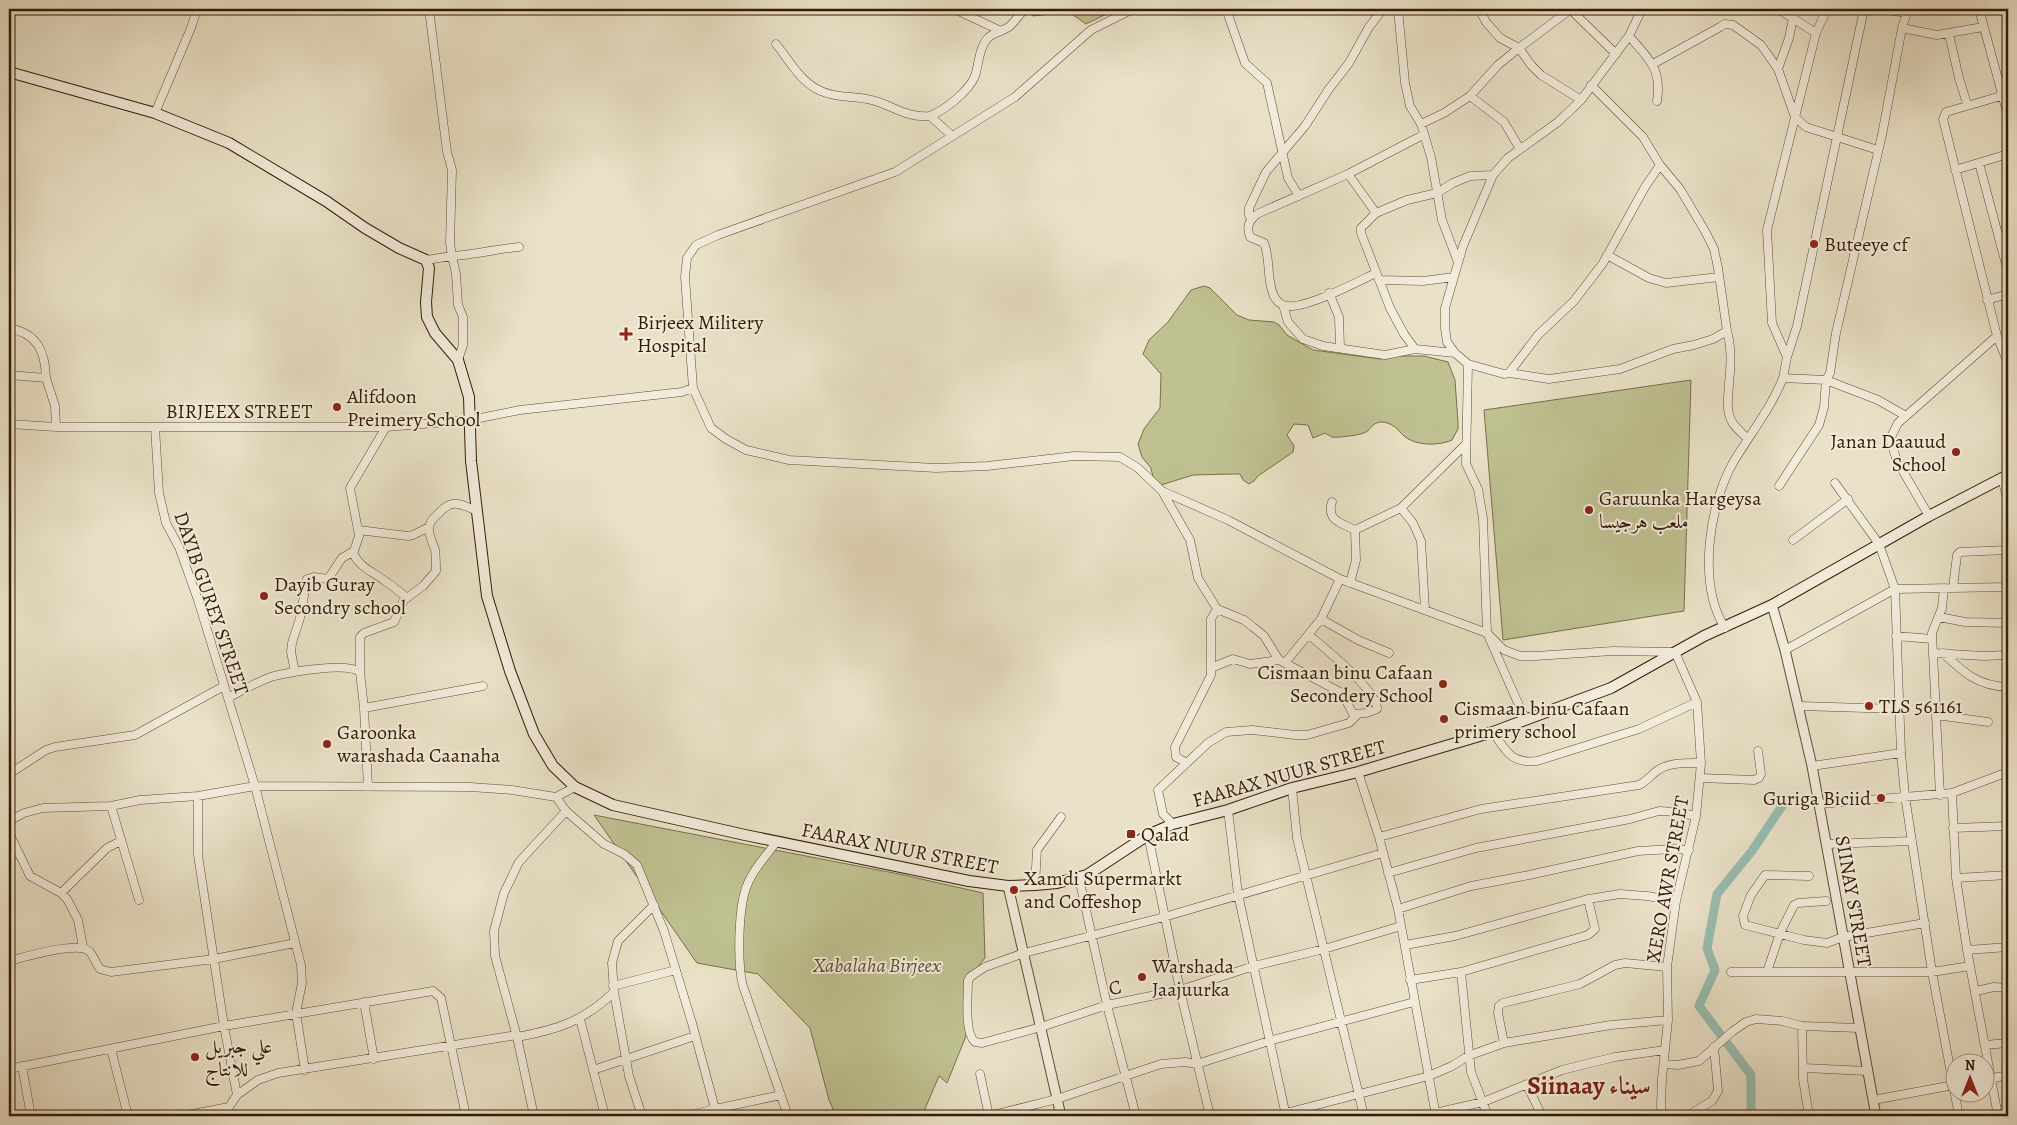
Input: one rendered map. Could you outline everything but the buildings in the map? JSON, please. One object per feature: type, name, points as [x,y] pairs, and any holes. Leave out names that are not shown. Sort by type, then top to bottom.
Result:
[{"type":"main road","points":[[9,72],[155,113],[229,144],[326,201],[398,248],[426,260],[429,268],[426,302],[427,317],[435,333],[458,360]]},
{"type":"main road","name":"FAARAX NUUR STREET","points":[[458,360],[469,398],[472,461],[487,596],[510,671],[534,734],[553,766],[574,787],[613,805],[969,881],[1008,886],[1057,883],[1079,878],[1087,875],[1148,835],[1173,824],[1228,810],[1292,788],[1358,772],[1494,732],[1611,688],[1674,652],[1772,606],[1929,516],[2005,477]]},
{"type":"street","points":[[155,113],[191,28],[197,9]]},
{"type":"street","points":[[430,9],[447,152],[452,170],[450,243],[456,274],[458,305],[463,316],[463,345],[458,360]]},
{"type":"street","points":[[954,9],[1001,31]]},
{"type":"street","points":[[776,44],[804,79],[821,91],[868,99],[885,104],[898,112],[921,117],[930,116],[942,111],[968,89],[975,76],[984,44],[990,36],[1009,27],[1025,9]]},
{"type":"street","points":[[1133,9],[1091,30],[1016,97],[895,172],[718,235],[696,245],[687,258],[685,277],[693,388],[711,428],[726,440],[746,450],[789,460],[936,468],[987,466],[1074,456],[1120,457],[1138,468],[1162,491],[1190,540],[1198,578],[1217,609],[1244,620],[1253,627],[1264,636],[1282,661],[1342,693],[1352,714],[1377,709],[1377,705],[1358,679],[1335,656],[1309,635]]},
{"type":"street","points":[[1226,9],[1245,62],[1267,83],[1288,178],[1299,196]]},
{"type":"street","points":[[1251,219],[1249,215],[1252,201],[1266,172],[1304,126],[1349,63],[1369,27],[1383,9]]},
{"type":"street","points":[[1398,9],[1405,83],[1410,106],[1421,124],[1431,157],[1442,220],[1458,262]]},
{"type":"street","points":[[1479,9],[1486,22],[1500,38],[1519,48],[1541,75],[1582,100]]},
{"type":"street","points":[[1421,124],[1444,113],[1470,96],[1498,65],[1570,9],[1616,54]]},
{"type":"street","points":[[1642,9],[1629,36],[1591,85],[1582,100],[1558,122],[1508,158],[1493,175],[1458,262],[1446,308],[1445,328],[1448,342],[1455,353],[1468,364],[1504,374],[1549,379],[1620,369],[1673,349],[1713,339],[1727,331]]},
{"type":"street","points":[[1778,9],[1816,33]]},
{"type":"street","points":[[1787,357],[1772,323],[1767,230],[1816,33],[1827,9]]},
{"type":"street","points":[[1725,628],[1714,600],[1709,570],[1709,550],[1718,499],[1733,463],[1773,399],[1783,378],[1787,357],[1797,326],[1864,9]]},
{"type":"street","points":[[1779,486],[1819,426],[1824,407],[1826,380],[1830,373],[1838,323],[1878,150],[1907,11],[1884,9]]},
{"type":"street","points":[[1979,9],[1983,27],[2006,95],[2008,116]]},
{"type":"street","points":[[1778,69],[1789,38],[1793,18]]},
{"type":"street","points":[[1653,64],[1726,24],[1733,25],[1744,31],[1761,45],[1778,69],[1795,117],[1806,127],[1878,150]]},
{"type":"street","points":[[1902,28],[1929,34],[1949,34],[1983,27]]},
{"type":"street","points":[[1949,34],[1967,104]]},
{"type":"street","points":[[1629,36],[1653,64],[1659,82],[1657,101]]},
{"type":"street","points":[[1591,85],[1643,137],[1660,165],[1680,189],[1714,249],[1730,340],[1729,415],[1734,424],[1748,439]]},
{"type":"street","points":[[2006,95],[1967,104],[1946,112],[1943,119],[1987,300],[1997,336],[2008,363]]},
{"type":"street","points":[[1470,96],[1504,122],[1520,150]]},
{"type":"street","points":[[930,116],[951,136]]},
{"type":"street","points":[[1424,136],[1348,174],[1258,214],[1248,223],[1247,230],[1250,237],[1264,243],[1268,252],[1270,284],[1275,298],[1283,305],[1288,322],[1303,338],[1323,346],[1385,355],[1415,349],[1455,353]]},
{"type":"street","points":[[1955,170],[2008,154]]},
{"type":"street","points":[[1979,163],[2008,272]]},
{"type":"street","points":[[1508,373],[1538,335],[1574,300],[1607,255],[1645,187],[1660,165]]},
{"type":"street","points":[[1348,174],[1376,213]]},
{"type":"street","points":[[1415,349],[1394,317],[1377,277],[1361,233],[1361,228],[1376,213],[1407,200],[1437,193],[1453,183],[1470,176],[1493,175]]},
{"type":"street","points":[[426,260],[519,247]]},
{"type":"street","points":[[1607,255],[1649,278],[1666,283],[1719,277]]},
{"type":"street","points":[[1283,305],[1292,306],[1308,303],[1377,277],[1423,281],[1454,277]]},
{"type":"street","points":[[1329,294],[1339,316],[1340,347]]},
{"type":"street","points":[[1987,300],[2008,294]]},
{"type":"street","points":[[9,328],[25,333],[43,351],[46,378],[55,406],[56,427]]},
{"type":"street","points":[[1929,516],[1897,461],[1890,439],[1898,423],[1997,336]]},
{"type":"street","points":[[1468,364],[1466,464],[1478,489],[1483,518],[1487,633],[1525,720]]},
{"type":"street","points":[[9,375],[46,378]]},
{"type":"street","points":[[1783,378],[1826,380],[1878,400],[1906,416]]},
{"type":"street","name":"BIRJEEX STREET","points":[[9,424],[56,427],[386,427],[470,420],[520,410],[682,392],[693,388]]},
{"type":"street","name":"DAYIB GUREY STREET","points":[[155,427],[160,493],[166,523],[179,547],[192,582],[228,698],[255,786],[295,943],[302,983],[296,1013]]},
{"type":"street","points":[[386,427],[350,488],[359,536],[353,553],[357,562],[364,569],[380,577],[407,598]]},
{"type":"street","points":[[1354,530],[1401,508],[1466,444]]},
{"type":"street","points":[[2005,477],[2008,502]]},
{"type":"street","points":[[1835,484],[1880,544],[1895,589],[1901,753],[1905,796],[1932,972],[1948,1052]]},
{"type":"street","points":[[1162,491],[1228,520],[1340,579],[1487,633],[1504,650],[1520,656],[1613,651],[1674,652]]},
{"type":"street","points":[[1792,540],[1848,499]]},
{"type":"street","points":[[1332,502],[1330,513],[1332,518],[1354,530]]},
{"type":"street","points":[[368,787],[360,672],[360,637],[394,622],[407,598],[423,586],[436,571],[429,527],[433,518],[449,504],[458,504],[477,511]]},
{"type":"street","points":[[1401,508],[1413,523],[1421,542],[1425,610]]},
{"type":"street","points":[[358,530],[408,536],[429,527]]},
{"type":"street","points":[[1350,583],[1356,560],[1354,530]]},
{"type":"street","points":[[1953,588],[1957,555],[1960,552],[2008,550]]},
{"type":"street","points":[[295,672],[291,652],[292,643],[300,618],[307,579],[314,576],[328,579],[342,558],[353,553]]},
{"type":"street","points":[[1212,668],[1233,659],[1250,664],[1282,661],[1309,635],[1321,619],[1340,579]]},
{"type":"street","points":[[1785,650],[1895,589],[2008,587]]},
{"type":"street","points":[[1940,795],[1932,633],[1939,617],[1944,588]]},
{"type":"street","name":"SIINAY STREET","points":[[1772,606],[1785,650],[1812,766],[1866,1071],[1876,1116]]},
{"type":"street","points":[[1187,763],[1176,757],[1174,747],[1211,675],[1211,619],[1217,609]]},
{"type":"street","points":[[1939,617],[1965,622],[2008,623]]},
{"type":"street","points":[[1321,619],[1358,640],[1389,653]]},
{"type":"street","points":[[1896,636],[1932,639]]},
{"type":"street","name":"XERO AWR STREET","points":[[1662,1116],[1661,1105],[1668,1020],[1667,966],[1676,901],[1696,816],[1701,763],[1696,702],[1674,652]]},
{"type":"street","points":[[1933,653],[1984,656],[2008,654]]},
{"type":"street","points":[[1943,653],[1962,672],[1976,680],[1986,684],[2008,687]]},
{"type":"street","points":[[228,698],[260,682],[295,672],[356,668],[360,672]]},
{"type":"street","points":[[9,774],[46,750],[55,747],[136,735],[224,686]]},
{"type":"street","points":[[364,708],[483,686]]},
{"type":"street","points":[[1494,732],[1506,752],[1514,758],[1522,761],[1537,761],[1639,729],[1696,702]]},
{"type":"street","points":[[1799,706],[1899,709]]},
{"type":"street","points":[[1173,824],[1162,814],[1158,790],[1208,743],[1226,732],[1252,730],[1295,735],[1307,734],[1349,723],[1358,714]]},
{"type":"street","points":[[1936,715],[1988,722]]},
{"type":"street","points":[[1700,778],[1754,780],[1759,778],[1761,774],[1758,751]]},
{"type":"street","points":[[1812,766],[1901,753]]},
{"type":"street","points":[[1378,836],[1481,809],[1638,786],[1666,766],[1679,763],[1701,763]]},
{"type":"street","points":[[1358,772],[1398,910],[1436,1114],[1483,1102],[1562,1070],[1615,1057],[1665,1050]]},
{"type":"street","points":[[1818,804],[1952,793],[2008,772]]},
{"type":"street","points":[[9,821],[24,813],[43,808],[111,806],[140,800],[198,796],[255,786],[470,786],[556,797],[574,787]]},
{"type":"street","points":[[1292,788],[1297,838],[1364,1116]]},
{"type":"street","points":[[1952,793],[1956,878],[1986,1052]]},
{"type":"street","points":[[198,796],[198,855],[224,1026],[237,1095]]},
{"type":"street","points":[[556,797],[566,811],[604,844],[624,854],[637,865],[664,931],[716,1112]]},
{"type":"street","points":[[111,806],[139,900]]},
{"type":"street","points":[[1228,810],[1238,894],[1286,1115]]},
{"type":"street","points":[[534,1116],[517,1036],[494,956],[494,931],[504,893],[519,862],[566,811]]},
{"type":"street","points":[[1388,873],[1476,848],[1630,819],[1659,811],[1696,816]]},
{"type":"street","points":[[1035,885],[1037,850],[1061,817]]},
{"type":"street","points":[[1953,828],[2008,826]]},
{"type":"street","points":[[9,833],[30,876],[61,893],[74,910],[78,920],[83,947]]},
{"type":"street","points":[[1148,835],[1180,990],[1210,1116]]},
{"type":"street","points":[[61,893],[107,848],[122,841]]},
{"type":"street","points":[[777,841],[749,880],[745,889],[742,904],[740,970],[743,986],[788,1116]]},
{"type":"street","points":[[1827,844],[1912,841]]},
{"type":"street","points":[[1398,910],[1471,886],[1638,851],[1688,850]]},
{"type":"street","points":[[1024,953],[1164,917],[1383,853]]},
{"type":"street","points":[[1809,876],[1765,875],[1751,895],[1743,916],[1745,925],[1804,940],[1827,942],[1842,937],[1925,923]]},
{"type":"street","points":[[1956,878],[2008,875]]},
{"type":"street","points":[[1079,878],[1107,1005],[1136,1116]]},
{"type":"street","points":[[1008,886],[1061,1116]]},
{"type":"street","points":[[1405,945],[1455,936],[1588,899],[1620,894],[1676,901]]},
{"type":"street","points":[[1410,980],[1461,972],[1593,932],[1595,929],[1588,899]]},
{"type":"street","points":[[1767,972],[1780,933],[1794,905],[1826,901]]},
{"type":"street","points":[[642,1116],[629,1076],[613,989],[612,963],[618,941],[654,905]]},
{"type":"street","name":"C","points":[[1024,953],[985,967],[970,977],[968,988],[970,1034],[975,1042],[982,1043],[1041,1027],[1107,1005],[1180,990],[1254,966],[1324,949],[1401,926]]},
{"type":"street","points":[[9,960],[71,946],[83,947],[91,952],[100,969],[111,972],[214,958],[295,943]]},
{"type":"street","points":[[1967,950],[2008,947]]},
{"type":"street","points":[[1504,1043],[1498,1013],[1499,1006],[1503,1002],[1580,984],[1614,965],[1625,963],[1667,966]]},
{"type":"street","points":[[1731,972],[1932,972],[1970,966]]},
{"type":"street","points":[[182,1116],[229,1107],[237,1095],[258,1080],[278,1074],[545,1032],[580,1019],[603,1003],[613,989],[676,970]]},
{"type":"street","points":[[1461,972],[1468,1056],[1474,1083],[1488,1116]]},
{"type":"street","points":[[1976,991],[1994,987],[2008,988]]},
{"type":"street","points":[[9,1068],[224,1026],[434,991],[441,998],[466,1116]]},
{"type":"street","points":[[364,1002],[374,1059]]},
{"type":"street","points":[[980,1074],[989,1116],[1057,1099],[1168,1063],[1197,1064],[1269,1041],[1414,1002]]},
{"type":"street","points":[[296,1013],[305,1070]]},
{"type":"street","points":[[580,1019],[605,1116]]},
{"type":"street","points":[[1664,1064],[1678,1065],[1698,1061],[1733,1031],[1746,1022],[1756,1019],[1782,1021],[1802,1026],[1859,1028]]},
{"type":"street","points":[[1274,1116],[1286,1115],[1429,1076],[1452,1066],[1468,1056],[1504,1043],[1611,1024],[1668,1020]]},
{"type":"street","points":[[1802,1026],[1803,1079],[1810,1116]]},
{"type":"street","points":[[593,1070],[695,1036]]},
{"type":"street","points":[[1985,1044],[2008,1043]]},
{"type":"street","points":[[1687,1116],[1712,1101],[1718,1091],[1716,1044]]},
{"type":"street","points":[[111,1049],[128,1116]]},
{"type":"street","points":[[22,1066],[31,1116]]},
{"type":"street","points":[[1804,1068],[1866,1071]]},
{"type":"street","points":[[1994,1078],[2008,1075]]},
{"type":"street","points":[[1527,1085],[1542,1116]]},
{"type":"street","points":[[1873,1100],[1944,1087]]},
{"type":"street","points":[[687,1116],[716,1112],[782,1095]]},
{"type":"street","points":[[1994,1101],[1998,1116]]},
{"type":"street","points":[[1957,1102],[1959,1116]]},
{"type":"green space","points":[[1032,9],[1117,9],[1086,24],[1069,12],[1033,16]]},
{"type":"green space","points":[[1204,286],[1210,288],[1237,315],[1249,320],[1274,322],[1287,335],[1313,350],[1380,359],[1399,356],[1424,356],[1448,362],[1455,380],[1458,423],[1458,429],[1452,440],[1434,444],[1415,442],[1404,436],[1392,425],[1382,422],[1377,423],[1366,432],[1360,434],[1332,437],[1325,433],[1313,438],[1308,425],[1294,424],[1287,435],[1294,446],[1293,452],[1249,484],[1243,480],[1240,474],[1193,475],[1161,485],[1154,482],[1151,468],[1142,457],[1138,444],[1144,429],[1160,408],[1161,374],[1143,354],[1149,340],[1168,322],[1191,290]]},
{"type":"green space","name":"Garuunka Hargeysa ملعب هرجيسا","points":[[1691,380],[1684,611],[1503,640],[1484,410]]},
{"type":"green space","name":"Xabalaha Birjeex","points":[[594,815],[899,874],[983,893],[985,958],[970,977],[966,1036],[947,1083],[939,1076],[922,1116],[836,1116],[829,1100],[810,1028],[758,974],[697,963]]},
{"type":"waterway","points":[[1751,1116],[1751,1075],[1699,1006],[1715,970],[1707,948],[1717,894],[1752,851],[1784,803]]},
{"type":"place","name":"Buteeye cf","points":[[1814,244]]},
{"type":"place","name":"Birjeex Militery Hospital","points":[[626,334]]},
{"type":"place","name":"Alifdoon Preimery School","points":[[337,407]]},
{"type":"place","name":"Janan Daauud School","points":[[1956,452]]},
{"type":"place","name":"Garuunka Hargeysa ملعب هرجيسا","points":[[1589,510]]},
{"type":"place","name":"Dayib Guray Secondry school","points":[[264,596]]},
{"type":"place","name":"Cismaan binu Cafaan Secondery School","points":[[1443,684]]},
{"type":"place","name":"TLS 561161","points":[[1869,706]]},
{"type":"place","name":"Cismaan binu Cafaan primery school","points":[[1444,719]]},
{"type":"place","name":"Garoonka warashada Caanaha","points":[[327,744]]},
{"type":"place","name":"Guriga Biciid","points":[[1881,798]]},
{"type":"place","name":"Qalad","points":[[1131,834]]},
{"type":"place","name":"Xamdi Supermarkt and Coffeshop","points":[[1014,890]]},
{"type":"place","name":"Warshada Jaajuurka","points":[[1142,977]]},
{"type":"place","name":"علي جبريل للانتاج","points":[[195,1057]]},
{"type":"district","name":"Siinaay سيناء","points":[[1589,1085]]}]
